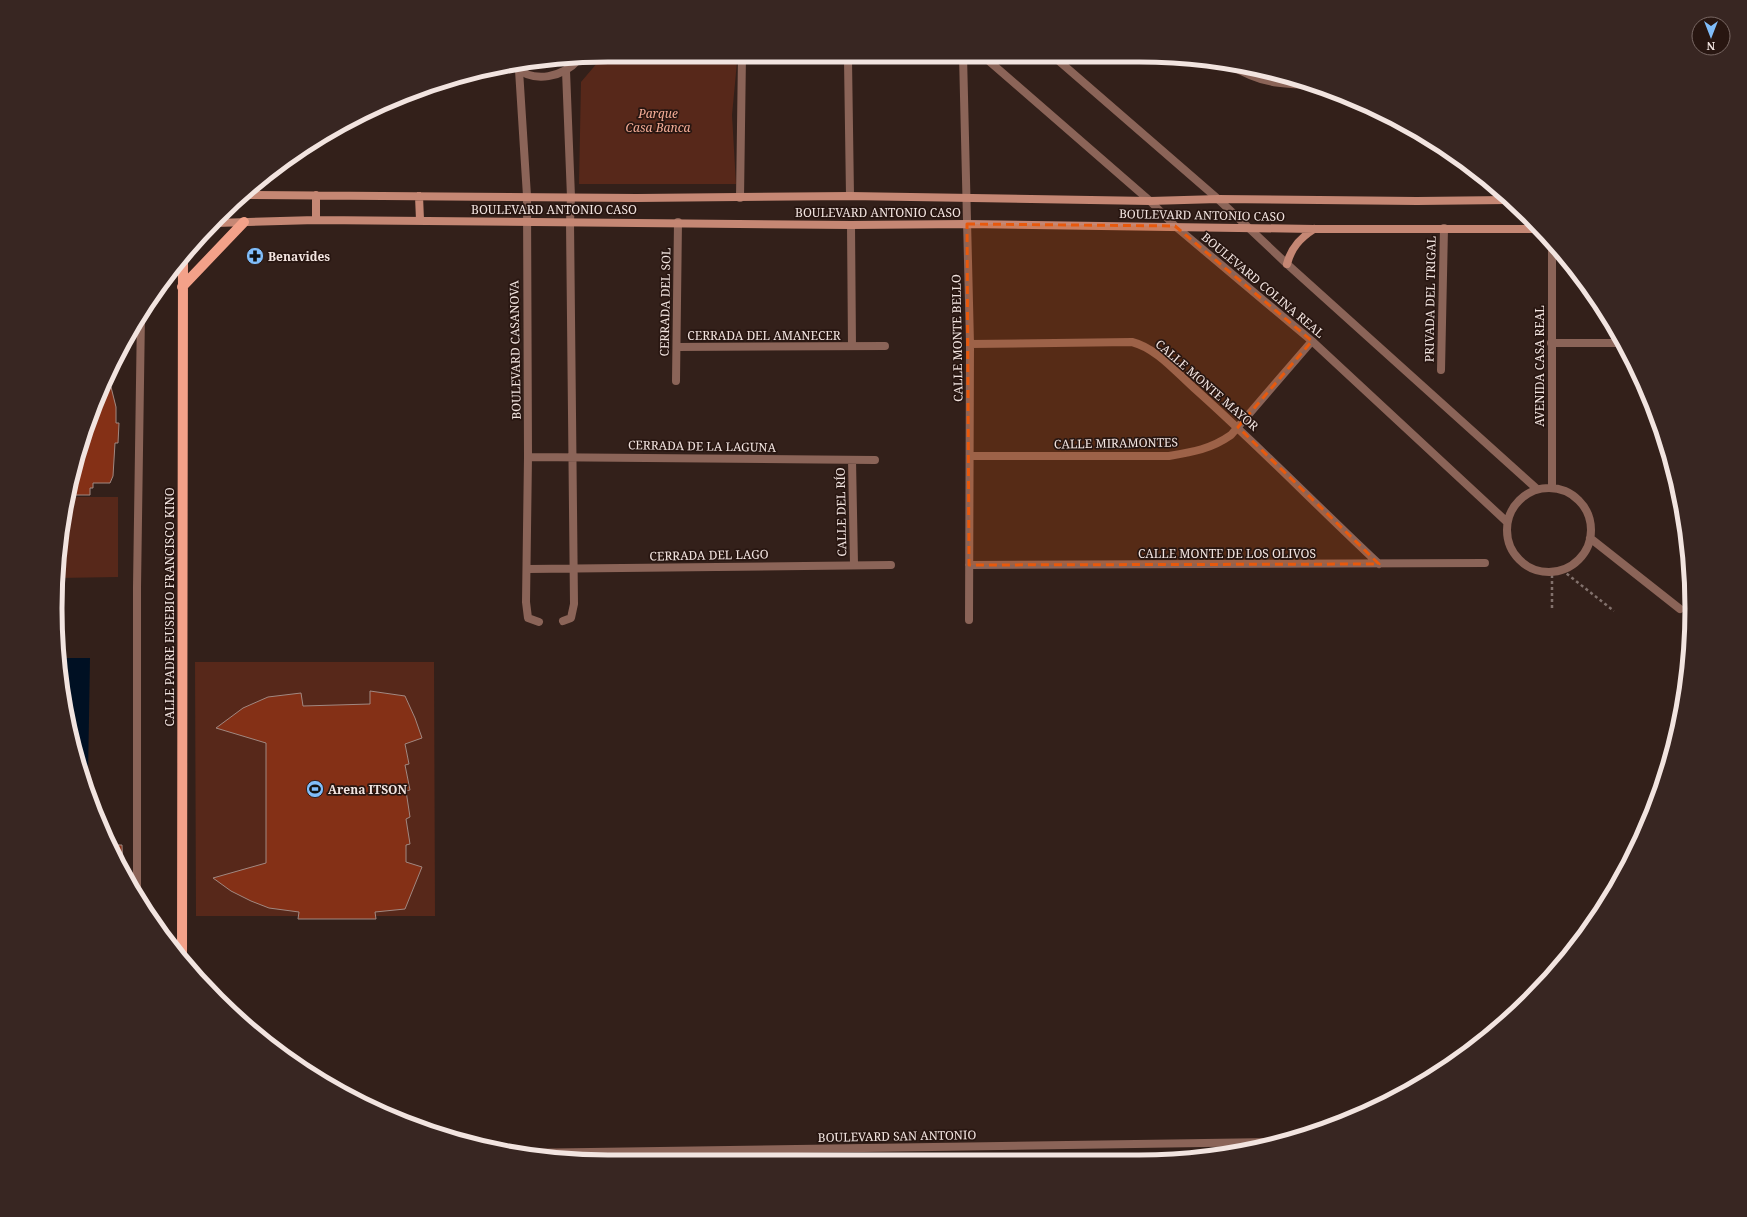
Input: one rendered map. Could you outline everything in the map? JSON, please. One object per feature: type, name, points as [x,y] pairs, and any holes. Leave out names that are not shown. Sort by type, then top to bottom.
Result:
[{"type":"main road","name":"BOULEVARD ANTONIO CASO","points":[[253,194],[740,198],[850,196],[1150,201],[1218,199],[1417,201],[1501,200]]},
{"type":"main road","points":[[316,195],[316,220]]},
{"type":"main road","points":[[419,196],[420,220]]},
{"type":"main road","name":"BOULEVARD ANTONIO CASO","points":[[221,223],[316,220],[420,220],[851,225],[967,224],[1175,226],[1314,229],[1531,229]]},
{"type":"main road","points":[[182,287],[244,222]]},
{"type":"main road","points":[[1287,264],[1291,252],[1298,241],[1314,229]]},
{"type":"main road","name":"CALLE PADRE EUSEBIO FRANCISCO KINO","points":[[182,950],[183,267]]},
{"type":"street","points":[[740,198],[742,62]]},
{"type":"street","points":[[848,62],[850,196]]},
{"type":"street","name":"CALLE MONTE BELLO","points":[[963,62],[968,197],[967,224],[970,344],[969,620]]},
{"type":"street","name":"BOULEVARD COLINA REAL","points":[[990,62],[1150,201],[1175,226],[1312,341],[1507,522]]},
{"type":"street","points":[[1060,62],[1218,199],[1287,264],[1537,489]]},
{"type":"street","points":[[519,70],[526,74],[542,77],[566,71],[575,63]]},
{"type":"street","name":"BOULEVARD CASANOVA","points":[[517,70],[527,196],[527,614],[531,620],[539,622]]},
{"type":"street","points":[[563,621],[570,619],[573,613],[571,197],[566,71]]},
{"type":"street","points":[[1244,73],[1264,81],[1291,84]]},
{"type":"street","name":"CERRADA DEL SOL","points":[[676,381],[678,222]]},
{"type":"street","name":"CERRADA DEL AMANECER","points":[[851,225],[852,346]]},
{"type":"street","name":"PRIVADA DEL TRIGAL","points":[[1441,370],[1444,228]]},
{"type":"street","name":"AVENIDA CASA REAL","points":[[1552,252],[1552,488]]},
{"type":"street","points":[[137,885],[137,587],[141,326]]},
{"type":"street","name":"CALLE MIRAMONTES","points":[[970,456],[1169,456],[1192,452],[1216,445],[1231,435],[1312,341]]},
{"type":"street","name":"CALLE MONTE MAYOR","points":[[970,344],[1132,342],[1141,344],[1159,357],[1238,427],[1378,564]]},
{"type":"street","points":[[1551,343],[1616,343]]},
{"type":"street","name":"CERRADA DEL AMANECER","points":[[677,347],[885,346]]},
{"type":"street","name":"CERRADA DE LA LAGUNA","points":[[528,457],[875,460]]},
{"type":"street","name":"CALLE DEL RÍO","points":[[852,460],[854,564]]},
{"type":"street","points":[[1552,488],[1569,493],[1583,504],[1590,520],[1590,538],[1587,548],[1581,558],[1562,570],[1552,572],[1541,571],[1522,562],[1509,544],[1507,522],[1510,514],[1518,502],[1528,493],[1537,489],[1552,488]]},
{"type":"street","points":[[1590,538],[1680,609]]},
{"type":"street","name":"CALLE MONTE DE LOS OLIVOS","points":[[969,565],[1485,563]]},
{"type":"street","name":"CERRADA DEL LAGO","points":[[528,569],[854,564],[891,565]]},
{"type":"street","name":"BOULEVARD SAN ANTONIO","points":[[559,1152],[1252,1142]]},
{"type":"path","points":[[1562,570],[1614,610]]},
{"type":"path","points":[[1552,572],[1552,608]]},
{"type":"highlighted area","points":[[967,224],[1175,226],[1312,341],[1238,427],[1379,564],[969,565]]},
{"type":"green space","name":"Parque Casa Banca","points":[[598,62],[737,62],[732,115],[736,184],[579,184],[581,82]]},
{"type":"green space","points":[[74,497],[118,497],[118,577],[63,578],[67,537]]},
{"type":"green space","name":"Arena ITSON","points":[[195,662],[434,662],[435,916],[196,916]]},
{"type":"water","points":[[65,658],[90,658],[88,774],[73,715]]},
{"type":"building","points":[[110,385],[116,407],[116,423],[119,423],[118,443],[115,443],[113,476],[110,483],[93,483],[93,488],[90,488],[90,495],[75,495],[91,433]]},
{"type":"building","points":[[370,691],[405,696],[422,738],[405,744],[409,764],[405,765],[410,790],[406,791],[410,817],[406,819],[410,844],[406,845],[406,862],[422,867],[405,909],[375,912],[376,919],[298,919],[299,912],[269,908],[251,901],[231,891],[213,878],[266,863],[266,743],[216,728],[243,708],[268,697],[301,693],[303,706],[370,704]]},
{"type":"building","points":[[116,845],[122,845],[122,858]]},
{"type":"place","name":"Benavides","points":[[255,256]]},
{"type":"place","name":"Arena ITSON","points":[[315,789]]}]
